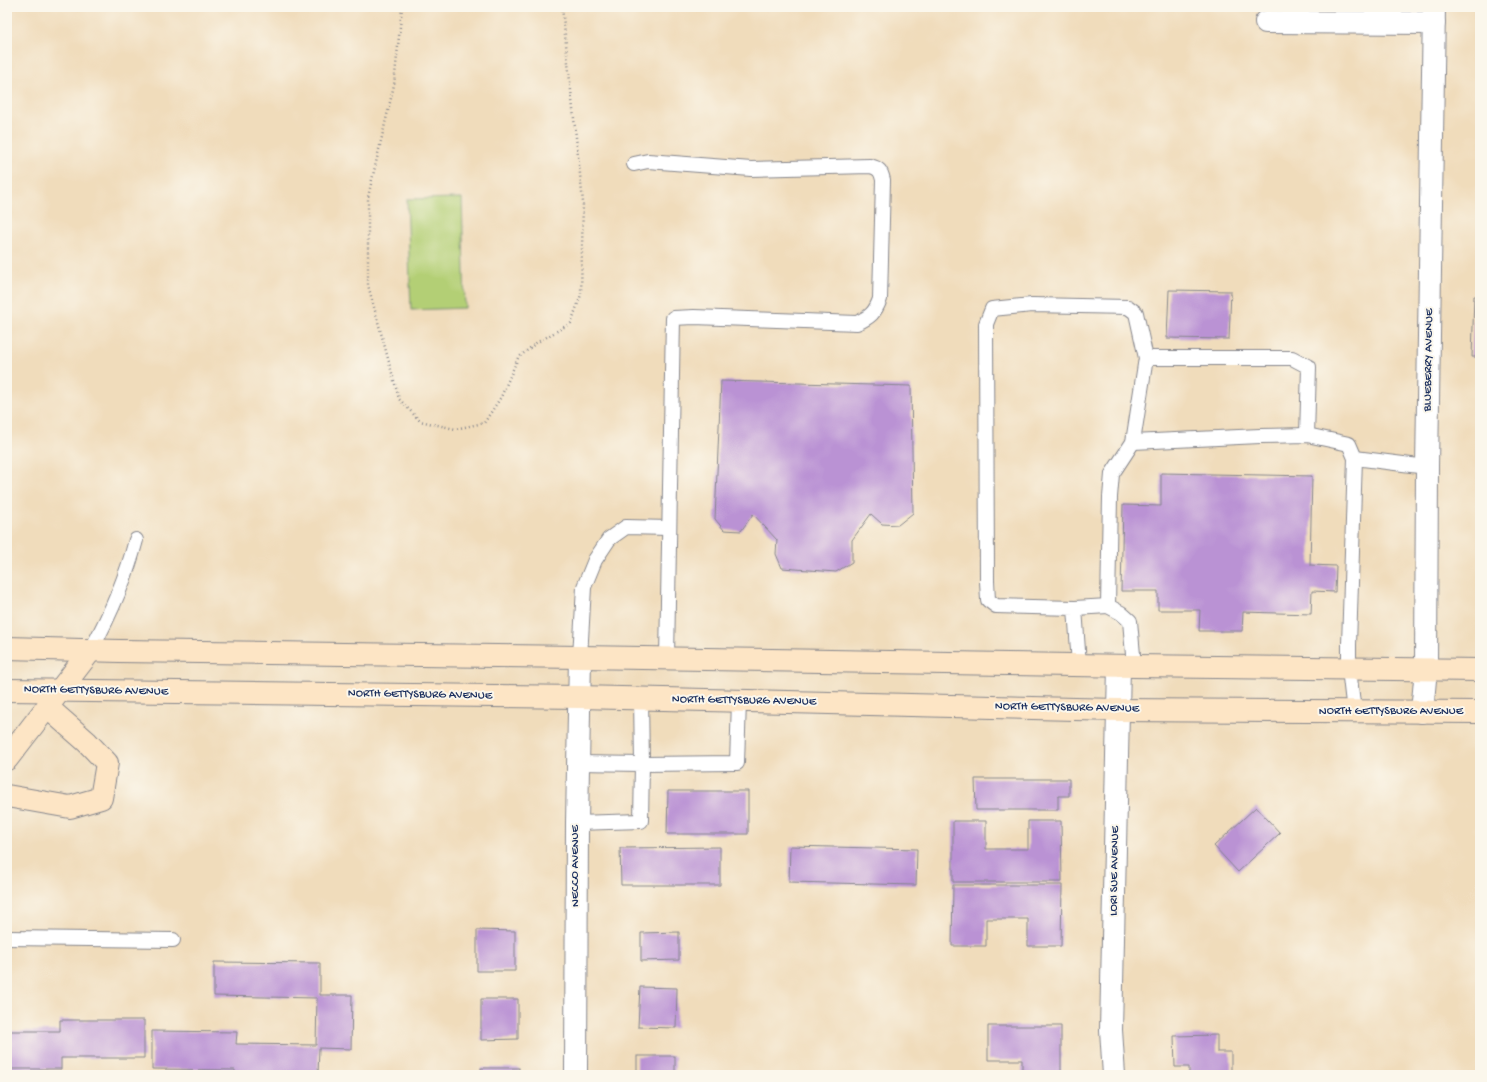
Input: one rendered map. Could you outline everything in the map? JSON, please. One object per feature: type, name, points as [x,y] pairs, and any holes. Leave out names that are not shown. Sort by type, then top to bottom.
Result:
[{"type":"main road","points":[[7,648],[1079,666],[1480,670]]},
{"type":"main road","points":[[7,759],[91,650]]},
{"type":"main road","name":"NORTH GETTYSBURG AVENUE","points":[[7,690],[53,699],[579,697],[1118,710],[1480,712]]},
{"type":"main road","points":[[7,796],[70,807],[101,798],[107,763],[87,742],[53,699]]},
{"type":"street","points":[[1266,22],[1434,15]]},
{"type":"street","name":"BLUEBERRY AVENUE","points":[[1422,712],[1426,669],[1427,467],[1434,15]]},
{"type":"street","name":"NECCO AVENUE","points":[[576,1075],[577,823],[580,657]]},
{"type":"street","name":"LORI SUE AVENUE","points":[[1114,1075],[1111,1030],[1118,710],[1126,666]]},
{"type":"lane","points":[[634,164],[648,160],[751,169],[870,166],[876,167],[880,171],[883,180],[880,299],[876,309],[868,318],[857,323],[694,317],[673,318],[667,658]]},
{"type":"lane","points":[[1108,606],[1110,497],[1112,474],[1133,442],[1146,358],[1136,313],[1128,308],[1032,305],[992,309],[986,324],[988,600],[996,606],[1075,608],[1108,606],[1121,612],[1130,621],[1126,666]]},
{"type":"lane","points":[[1146,358],[1292,358],[1308,367],[1307,435]]},
{"type":"lane","points":[[1133,442],[1307,435],[1349,444],[1355,458],[1349,669],[1354,712]]},
{"type":"lane","points":[[1355,458],[1427,467]]},
{"type":"lane","points":[[580,657],[584,587],[595,560],[602,549],[609,539],[626,527],[669,528]]},
{"type":"lane","points":[[91,650],[108,619],[124,580],[136,540]]},
{"type":"lane","points":[[1075,608],[1079,666]]},
{"type":"lane","points":[[577,823],[641,821],[641,698]]},
{"type":"lane","points":[[578,763],[737,763],[739,701]]},
{"type":"lane","points":[[7,938],[173,940]]},
{"type":"path","points":[[402,7],[394,85],[368,197],[368,285],[399,399],[420,422],[455,429],[484,423],[501,398],[518,358],[536,343],[571,323],[581,295],[583,202],[562,7]]},
{"type":"green space","points":[[462,198],[465,308],[411,310],[407,199]]},
{"type":"building","points":[[1169,290],[1231,291],[1229,339],[1167,338]]},
{"type":"building","points":[[1474,296],[1480,296],[1480,357],[1472,357]]},
{"type":"building","points":[[721,381],[911,386],[913,513],[898,525],[882,524],[871,514],[852,540],[852,562],[836,572],[782,568],[776,554],[777,540],[753,514],[741,531],[724,530],[715,519]]},
{"type":"building","points":[[1161,473],[1312,476],[1310,565],[1336,566],[1335,592],[1312,591],[1311,614],[1243,612],[1242,631],[1199,631],[1200,610],[1158,610],[1158,591],[1121,591],[1123,505],[1161,506]]},
{"type":"building","points":[[975,779],[1069,779],[1069,796],[1058,796],[1058,810],[976,810]]},
{"type":"building","points":[[668,791],[748,791],[748,834],[667,834]]},
{"type":"building","points":[[1256,807],[1280,833],[1238,872],[1214,846]]},
{"type":"building","points":[[953,821],[986,821],[986,849],[1028,849],[1028,821],[1061,821],[1062,882],[953,882]]},
{"type":"building","points":[[790,846],[917,849],[916,885],[789,882]]},
{"type":"building","points":[[720,847],[720,885],[621,885],[620,848]]},
{"type":"building","points":[[953,885],[1062,885],[1061,946],[1028,946],[1028,919],[986,919],[986,946],[952,946]]},
{"type":"building","points":[[477,930],[515,931],[515,971],[477,971]]},
{"type":"building","points":[[679,932],[679,960],[641,961],[641,933]]},
{"type":"building","points":[[214,962],[320,963],[320,995],[352,995],[351,1049],[319,1048],[318,1075],[235,1075],[235,1070],[152,1069],[152,1031],[237,1032],[236,1044],[316,1045],[317,998],[214,996]]},
{"type":"building","points":[[640,987],[677,988],[676,1028],[638,1027]]},
{"type":"building","points":[[481,999],[518,999],[518,1039],[481,1040]]},
{"type":"building","points":[[60,1020],[144,1020],[144,1058],[61,1058],[61,1069],[7,1069],[7,1031],[60,1031]]},
{"type":"building","points":[[988,1026],[1061,1026],[1061,1075],[1022,1075],[1022,1060],[988,1060]]},
{"type":"building","points":[[1217,1035],[1217,1052],[1231,1052],[1231,1075],[1189,1075],[1189,1067],[1175,1067],[1174,1036]]},
{"type":"building","points":[[637,1056],[675,1056],[675,1075],[637,1075]]},
{"type":"building","points":[[481,1068],[519,1068],[519,1075],[481,1075]]}]
